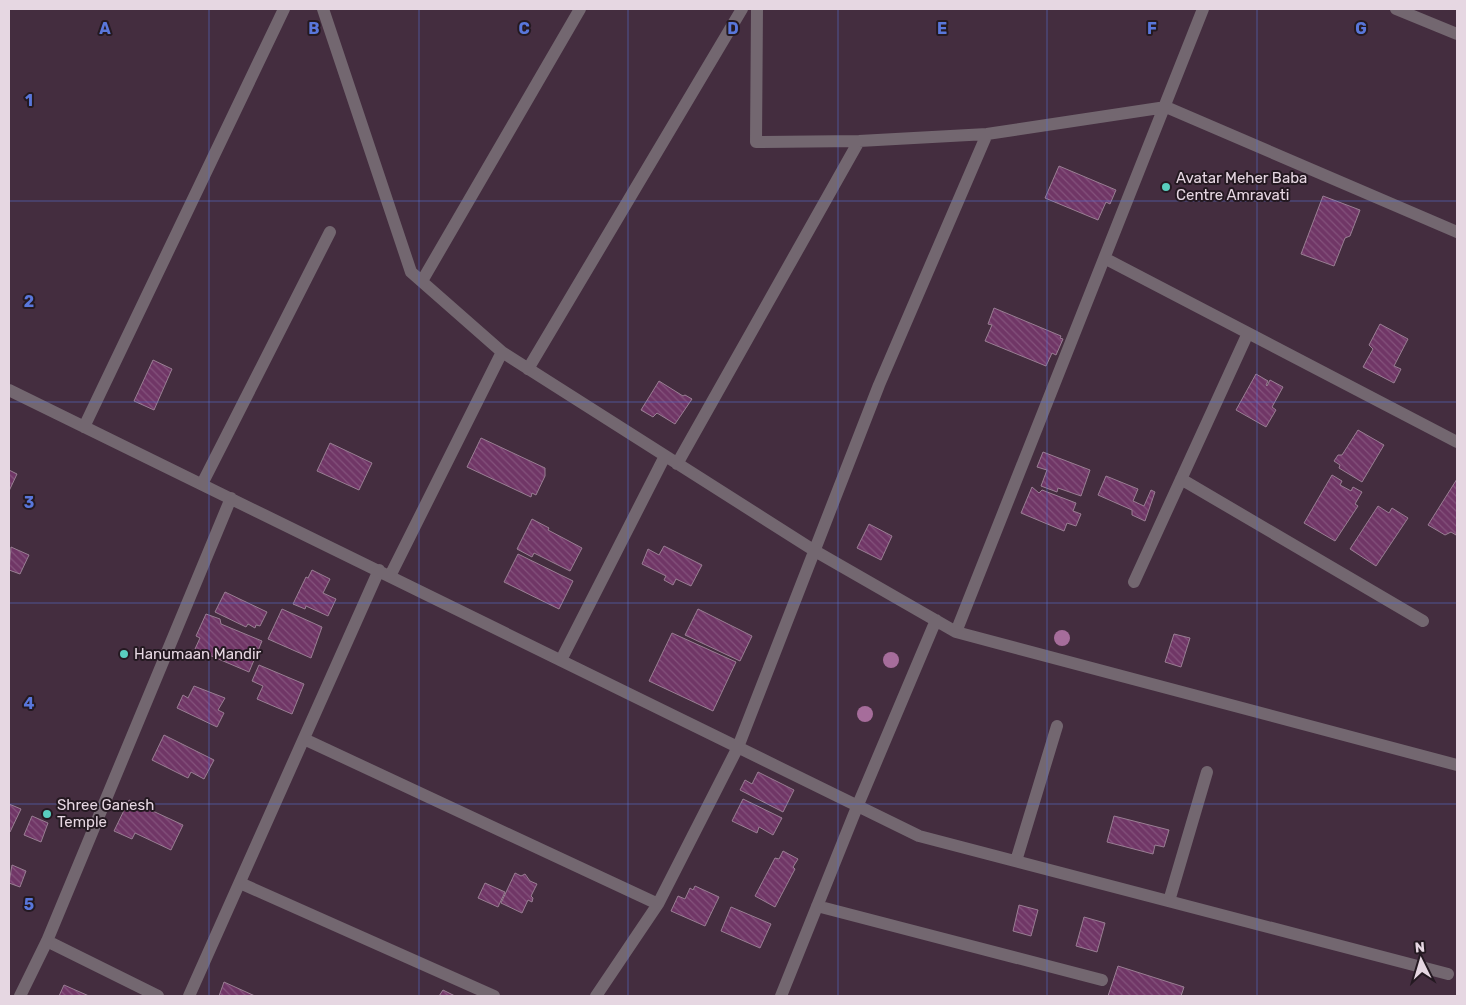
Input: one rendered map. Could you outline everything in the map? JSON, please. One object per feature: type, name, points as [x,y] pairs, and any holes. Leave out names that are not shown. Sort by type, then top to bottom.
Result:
[{"type":"street","points":[[84,426],[284,9]]},
{"type":"street","points":[[323,9],[411,272],[502,352],[814,551],[956,632],[1457,765]]},
{"type":"street","points":[[422,281],[580,9]]},
{"type":"street","points":[[528,369],[742,9]]},
{"type":"street","points":[[757,9],[756,142],[858,141],[987,134],[1166,107],[1457,232]]},
{"type":"street","points":[[956,632],[1204,9]]},
{"type":"street","points":[[1396,9],[1457,34]]},
{"type":"street","points":[[596,996],[658,904],[738,748],[879,385],[987,134]]},
{"type":"street","points":[[677,464],[858,141]]},
{"type":"street","points":[[202,484],[330,232]]},
{"type":"street","points":[[1106,259],[1457,442]]},
{"type":"street","points":[[1134,582],[1248,333]]},
{"type":"street","points":[[189,996],[304,739],[385,573],[502,352]]},
{"type":"street","points":[[9,390],[919,836],[1448,974]]},
{"type":"street","points":[[561,660],[665,456]]},
{"type":"street","points":[[1181,479],[1423,622]]},
{"type":"street","points":[[20,996],[47,941],[231,498]]},
{"type":"street","points":[[781,996],[857,807],[936,620]]},
{"type":"street","points":[[1016,861],[1057,726]]},
{"type":"street","points":[[304,739],[658,904]]},
{"type":"street","points":[[1169,901],[1207,772]]},
{"type":"street","points":[[240,883],[494,996]]},
{"type":"street","points":[[818,906],[1102,980]]},
{"type":"street","points":[[47,941],[158,996]]},
{"type":"building","points":[[1059,166],[1116,190],[1110,204],[1106,202],[1098,220],[1045,198]]},
{"type":"building","points":[[1323,196],[1360,210],[1350,236],[1345,238],[1334,266],[1301,254]]},
{"type":"building","points":[[994,308],[1061,336],[1060,338],[1063,339],[1056,355],[1052,353],[1046,366],[985,341],[992,325],[988,324]]},
{"type":"building","points":[[1380,324],[1408,339],[1394,366],[1401,369],[1394,383],[1363,367],[1373,349],[1369,345]]},
{"type":"building","points":[[153,360],[172,369],[154,410],[134,401]]},
{"type":"building","points":[[1256,374],[1268,381],[1267,386],[1270,380],[1283,387],[1272,407],[1276,410],[1266,427],[1236,410]]},
{"type":"building","points":[[659,381],[683,396],[685,395],[692,399],[675,424],[657,413],[653,417],[641,410]]},
{"type":"building","points":[[1358,430],[1384,445],[1362,482],[1339,468],[1340,465],[1334,461],[1338,455],[1342,455]]},
{"type":"building","points":[[481,438],[545,468],[545,476],[536,495],[532,493],[531,497],[467,467]]},
{"type":"building","points":[[330,443],[372,463],[359,490],[317,471]]},
{"type":"building","points":[[1043,452],[1090,470],[1081,496],[1058,488],[1057,492],[1041,486],[1047,470],[1037,467]]},
{"type":"building","points":[[9,470],[17,474],[9,491]]},
{"type":"building","points":[[1332,475],[1342,481],[1340,485],[1351,491],[1353,487],[1362,492],[1355,504],[1358,506],[1335,541],[1304,523]]},
{"type":"building","points":[[1106,476],[1138,489],[1133,501],[1144,506],[1151,490],[1155,492],[1145,521],[1132,515],[1132,510],[1098,495]]},
{"type":"building","points":[[1457,479],[1457,533],[1456,535],[1451,532],[1445,535],[1428,525]]},
{"type":"building","points":[[1032,487],[1039,493],[1042,490],[1076,503],[1073,511],[1081,514],[1076,526],[1067,523],[1064,531],[1021,513]]},
{"type":"building","points":[[1378,506],[1389,513],[1392,508],[1408,518],[1376,566],[1350,549]]},
{"type":"building","points":[[532,519],[582,548],[570,571],[534,553],[532,557],[517,549]]},
{"type":"building","points":[[869,524],[892,536],[881,560],[857,548]]},
{"type":"building","points":[[664,546],[702,565],[691,586],[676,579],[673,585],[664,580],[666,576],[642,564],[648,549],[659,555]]},
{"type":"building","points":[[11,547],[29,555],[20,574],[9,570]]},
{"type":"building","points":[[518,554],[573,581],[559,609],[504,582]]},
{"type":"building","points":[[312,570],[330,579],[323,593],[336,599],[328,616],[306,606],[305,609],[293,604],[306,577],[308,578]]},
{"type":"building","points":[[225,592],[267,612],[260,626],[256,625],[255,628],[248,624],[246,627],[215,612]]},
{"type":"building","points":[[282,609],[322,627],[311,658],[268,639]]},
{"type":"building","points":[[698,609],[752,636],[740,661],[685,635]]},
{"type":"building","points":[[206,614],[220,619],[221,624],[262,641],[249,672],[195,649],[200,638],[196,636]]},
{"type":"building","points":[[672,633],[736,662],[713,711],[649,681]]},
{"type":"building","points":[[1174,634],[1190,638],[1181,667],[1165,662]]},
{"type":"building","points":[[259,665],[304,684],[292,714],[257,699],[263,686],[252,681]]},
{"type":"building","points":[[194,686],[225,698],[218,710],[224,713],[217,727],[177,708],[183,695],[188,698]]},
{"type":"building","points":[[164,735],[214,760],[204,779],[191,772],[188,778],[152,760]]},
{"type":"building","points":[[758,772],[794,790],[783,812],[740,790],[745,780],[752,784]]},
{"type":"building","points":[[743,799],[782,818],[773,835],[759,827],[757,833],[732,821]]},
{"type":"building","points":[[129,800],[183,825],[171,850],[135,833],[132,839],[114,831]]},
{"type":"building","points":[[9,804],[21,809],[10,832],[9,831]]},
{"type":"building","points":[[32,816],[48,823],[41,842],[24,835]]},
{"type":"building","points":[[1114,816],[1169,830],[1164,847],[1155,845],[1153,854],[1107,842]]},
{"type":"building","points":[[783,851],[798,859],[793,867],[795,869],[775,907],[755,896],[775,858],[779,859]]},
{"type":"building","points":[[12,865],[26,871],[20,887],[9,883]]},
{"type":"building","points":[[515,873],[521,876],[525,874],[530,881],[537,884],[531,896],[533,898],[532,902],[528,900],[522,913],[501,903]]},
{"type":"building","points":[[485,883],[505,892],[498,907],[478,898]]},
{"type":"building","points":[[695,886],[719,897],[705,926],[671,911],[678,896],[685,899],[690,888],[693,890]]},
{"type":"building","points":[[1019,905],[1038,910],[1031,936],[1013,931]]},
{"type":"building","points":[[731,907],[771,924],[760,948],[721,931]]},
{"type":"building","points":[[1084,917],[1105,923],[1097,952],[1076,946]]},
{"type":"building","points":[[1118,966],[1184,987],[1181,996],[1108,996]]},
{"type":"building","points":[[224,982],[255,996],[219,996]]},
{"type":"building","points":[[64,985],[89,996],[59,996]]},
{"type":"building","points":[[443,990],[455,996],[439,996]]},
{"type":"place","name":"Avatar Meher Baba Centre Amravati","points":[[1166,187]]},
{"type":"place","name":"Hanumaan Mandir","points":[[124,654]]},
{"type":"place","name":"Shree Ganesh Temple","points":[[47,814]]}]
